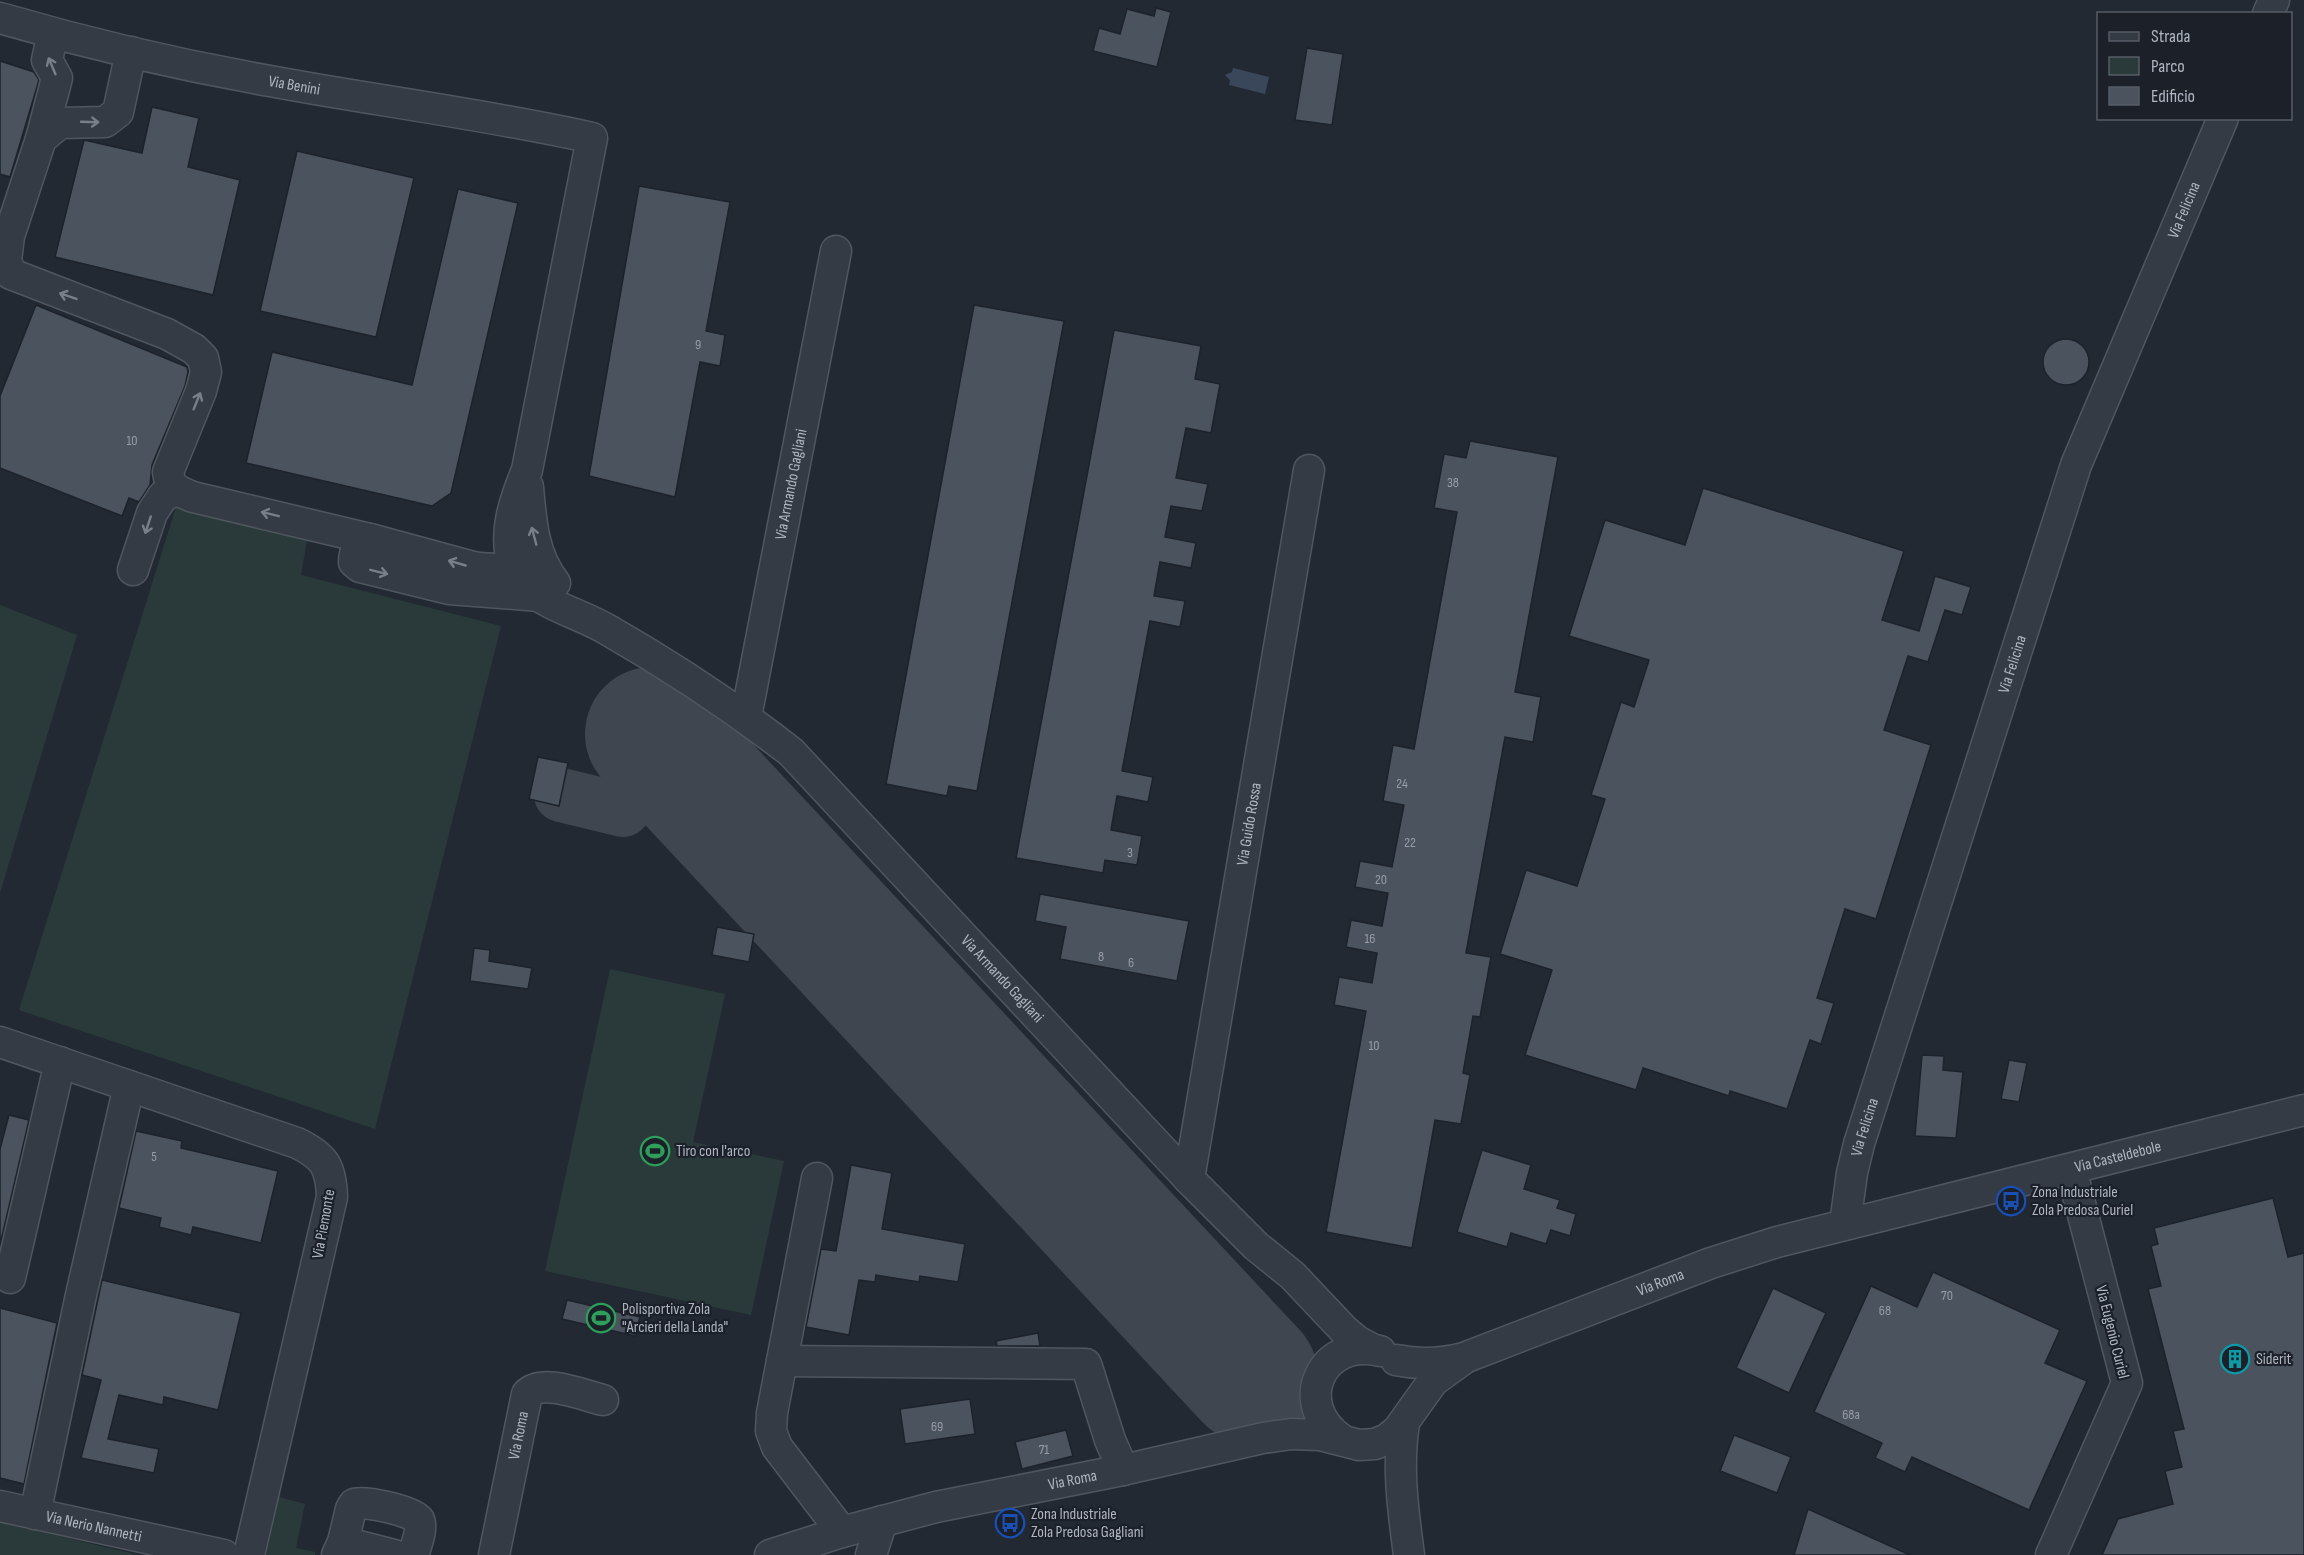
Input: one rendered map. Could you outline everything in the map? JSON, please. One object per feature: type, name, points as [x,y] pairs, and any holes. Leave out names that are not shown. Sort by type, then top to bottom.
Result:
[{"type":"street","name":"Via Benini","points":[[0,18],[131,52],[268,81],[537,125],[592,138]]},
{"type":"street","points":[[53,33],[47,60],[57,78],[41,139],[9,236],[6,253],[8,269],[11,274],[51,291],[168,334],[194,349],[203,358],[206,372],[201,391],[168,472],[169,482],[177,490],[193,497],[370,539],[473,567],[533,577]]},
{"type":"street","points":[[41,139],[60,123],[105,122],[117,112],[131,52]]},
{"type":"street","name":"Via Felicina","points":[[1853,1221],[1852,1173],[1859,1144],[2076,465],[2222,120]]},
{"type":"street","name":"Via Armando Gagliani","points":[[592,138],[527,470],[533,577],[558,586],[606,629],[746,717],[790,752],[1189,1179],[1256,1246],[1292,1275],[1345,1331],[1357,1341],[1383,1354]]},
{"type":"street","name":"Via Armando Gagliani","points":[[746,717],[836,251]]},
{"type":"street","name":"Via Guido Rossa","points":[[1189,1179],[1309,470]]},
{"type":"street","points":[[133,570],[152,513],[163,496],[177,490]]},
{"type":"street","name":"Via Piemonte","points":[[0,1042],[297,1143],[313,1151],[325,1163],[331,1179],[332,1197],[249,1555]]},
{"type":"street","points":[[10,1278],[60,1062]]},
{"type":"street","points":[[35,1514],[81,1295],[129,1086]]},
{"type":"street","name":"Via Casteldebole","points":[[1853,1221],[2304,1110]]},
{"type":"street","name":"Via Eugenio Curiel","points":[[2051,1555],[2127,1383],[2071,1169]]},
{"type":"street","points":[[817,1178],[772,1413],[771,1431],[777,1446],[842,1532]]},
{"type":"street","name":"Via Roma","points":[[1263,1438],[1298,1423],[1309,1413],[1327,1365],[1343,1352],[1357,1348],[1415,1364],[1432,1364],[1464,1358],[1710,1263],[1853,1221]]},
{"type":"street","name":"Via Armando Gagliani","points":[[1256,1246],[1278,1284],[1319,1334],[1322,1344],[1318,1388]]},
{"type":"street","points":[[1383,1354],[1403,1368],[1410,1381],[1412,1395],[1400,1454],[1400,1489],[1409,1555]]},
{"type":"street","name":"Via Roma","points":[[770,1555],[842,1532],[936,1507],[1123,1470],[1263,1438],[1291,1434],[1320,1435],[1345,1441],[1375,1444],[1387,1439],[1407,1419],[1433,1381],[1464,1358]]},
{"type":"street","points":[[782,1361],[1086,1364],[1110,1440],[1123,1470]]},
{"type":"street","name":"Via Roma","points":[[494,1555],[527,1394],[531,1390],[544,1386],[603,1400]]},
{"type":"street","points":[[1318,1388],[1318,1413],[1327,1428],[1373,1456],[1388,1469],[1400,1489]]},
{"type":"street","points":[[394,1555],[340,1549],[354,1504],[362,1502],[408,1513],[418,1518],[420,1526],[414,1553],[411,1555]]},
{"type":"street","name":"Via Nerio Nannetti","points":[[0,1506],[224,1555]]},
{"type":"street","points":[[871,1555],[882,1521]]},
{"type":"green space","points":[[176,507],[307,540],[301,575],[501,626],[375,1129],[19,1010]]},
{"type":"green space","points":[[0,605],[77,635],[0,893]]},
{"type":"green space","name":"Tiro con l'arco","points":[[610,969],[725,994],[693,1142],[784,1161],[751,1315],[545,1271]]},
{"type":"green space","points":[[279,1497],[305,1504],[296,1548],[315,1552],[315,1555],[266,1555]]},
{"type":"green space","points":[[0,1522],[138,1555],[0,1555]]},
{"type":"water","points":[[1233,68],[1269,77],[1265,94],[1229,85],[1230,80],[1225,75],[1232,72]]},
{"type":"building","points":[[1156,8],[1171,12],[1157,67],[1093,51],[1099,28],[1120,34],[1127,9],[1154,16]]},
{"type":"building","points":[[1307,48],[1343,54],[1332,125],[1295,120]]},
{"type":"building","points":[[0,61],[34,72],[39,80],[10,177],[0,174]]},
{"type":"building","points":[[152,107],[199,118],[188,167],[240,180],[213,295],[55,257],[84,140],[142,153]]},
{"type":"building","points":[[297,151],[414,178],[376,337],[260,311]]},
{"type":"building","points":[[639,186],[730,202],[706,331],[725,335],[720,366],[700,362],[675,497],[589,476]]},
{"type":"building","points":[[458,189],[518,203],[451,493],[432,506],[246,463],[272,352],[412,385]]},
{"type":"building","points":[[36,305],[187,367],[185,386],[152,465],[150,485],[139,502],[129,498],[122,516],[0,468],[0,396]]},
{"type":"building","points":[[974,305],[1064,321],[977,791],[949,786],[947,796],[886,784]]},
{"type":"building","points":[[1114,330],[1201,346],[1195,379],[1220,384],[1211,433],[1186,428],[1176,478],[1208,484],[1202,511],[1171,506],[1165,537],[1196,543],[1191,568],[1160,562],[1154,596],[1185,601],[1180,627],[1150,621],[1122,771],[1153,777],[1148,802],[1117,796],[1111,830],[1142,836],[1137,865],[1105,860],[1103,873],[1016,858]]},
{"type":"building","points":[[2066,339],[2082,346],[2089,362],[2082,378],[2066,385],[2050,378],[2043,362],[2050,346]]},
{"type":"building","points":[[1470,441],[1558,457],[1515,692],[1541,697],[1533,742],[1505,737],[1466,953],[1491,957],[1480,1017],[1473,1016],[1463,1073],[1470,1075],[1461,1124],[1435,1120],[1412,1248],[1326,1232],[1366,1011],[1334,1005],[1339,977],[1372,983],[1377,953],[1346,947],[1351,920],[1382,926],[1388,893],[1355,887],[1360,861],[1392,867],[1404,805],[1383,801],[1393,745],[1414,749],[1457,512],[1434,508],[1444,454],[1466,458]]},
{"type":"building","points":[[1703,488],[1904,551],[1882,620],[1919,631],[1935,576],[1971,587],[1962,615],[1945,610],[1928,662],[1908,656],[1884,730],[1931,745],[1876,919],[1845,909],[1817,998],[1834,1003],[1821,1044],[1810,1040],[1787,1109],[1730,1091],[1729,1096],[1643,1068],[1636,1090],[1525,1055],[1552,970],[1500,954],[1526,870],[1577,886],[1605,799],[1591,795],[1621,702],[1634,707],[1649,660],[1569,636],[1605,520],[1685,545]]},
{"type":"building","points":[[538,757],[568,763],[559,806],[529,799]]},
{"type":"building","points":[[1040,894],[1189,921],[1177,981],[1060,959],[1066,927],[1035,921]]},
{"type":"building","points":[[717,927],[754,934],[749,962],[712,955]]},
{"type":"building","points":[[474,948],[490,950],[489,961],[532,968],[528,989],[470,981]]},
{"type":"building","points":[[1922,1055],[1944,1056],[1943,1070],[1963,1072],[1956,1138],[1915,1136]]},
{"type":"building","points":[[2009,1060],[2027,1063],[2019,1102],[2001,1099]]},
{"type":"building","points":[[9,1115],[29,1120],[0,1245],[0,1149]]},
{"type":"building","points":[[136,1131],[182,1141],[181,1148],[278,1171],[261,1243],[193,1227],[191,1235],[159,1227],[161,1218],[119,1208]]},
{"type":"building","points":[[1482,1150],[1531,1165],[1524,1189],[1560,1200],[1557,1208],[1576,1214],[1570,1236],[1551,1230],[1546,1244],[1511,1233],[1507,1247],[1457,1232]]},
{"type":"building","points":[[851,1165],[892,1173],[882,1229],[965,1244],[958,1282],[920,1276],[919,1282],[876,1275],[875,1282],[859,1280],[849,1335],[806,1327],[821,1249],[836,1251]]},
{"type":"building","name":"Siderit","points":[[2273,1198],[2288,1257],[2304,1253],[2304,1555],[2102,1555],[2118,1519],[2173,1504],[2165,1471],[2182,1467],[2173,1431],[2184,1429],[2148,1289],[2161,1286],[2151,1246],[2158,1244],[2154,1228]]},
{"type":"building","points":[[1933,1272],[2060,1330],[2045,1363],[2087,1381],[2029,1510],[1912,1457],[1905,1472],[1875,1458],[1882,1443],[1814,1412],[1871,1286],[1917,1307]]},
{"type":"building","points":[[102,1280],[241,1313],[218,1410],[164,1397],[163,1405],[119,1395],[108,1439],[159,1449],[154,1473],[81,1458],[101,1380],[82,1375]]},
{"type":"building","points":[[1773,1288],[1826,1313],[1789,1393],[1736,1368]]},
{"type":"building","name":"Polisportiva Zola \"Arcieri della Landa\"","points":[[567,1300],[640,1317],[635,1336],[562,1319]]},
{"type":"building","points":[[0,1308],[57,1323],[24,1484],[0,1478]]},
{"type":"building","points":[[1038,1333],[1040,1346],[997,1346],[996,1341]]},
{"type":"building","points":[[970,1399],[975,1434],[905,1444],[900,1409]]},
{"type":"building","points":[[1066,1430],[1073,1456],[1022,1469],[1015,1442]]},
{"type":"building","points":[[1734,1435],[1791,1457],[1777,1493],[1720,1471]]},
{"type":"building","points":[[1808,1509],[1910,1555],[1794,1555]]},
{"type":"taxiway","points":[[561,795],[623,810],[672,756]]},
{"type":"runway","points":[[652,734],[1251,1376]]},
{"type":"place","name":"Tiro con l'arco","points":[[655,1151]]},
{"type":"place","name":"Zona Industriale Zola Predosa Curiel","points":[[2011,1201]]},
{"type":"place","name":"Polisportiva Zola \"Arcieri della Landa\"","points":[[601,1318]]},
{"type":"place","name":"Siderit","points":[[2235,1359]]},
{"type":"place","name":"Zona Industriale Zola Predosa Gagliani","points":[[1010,1523]]}]
